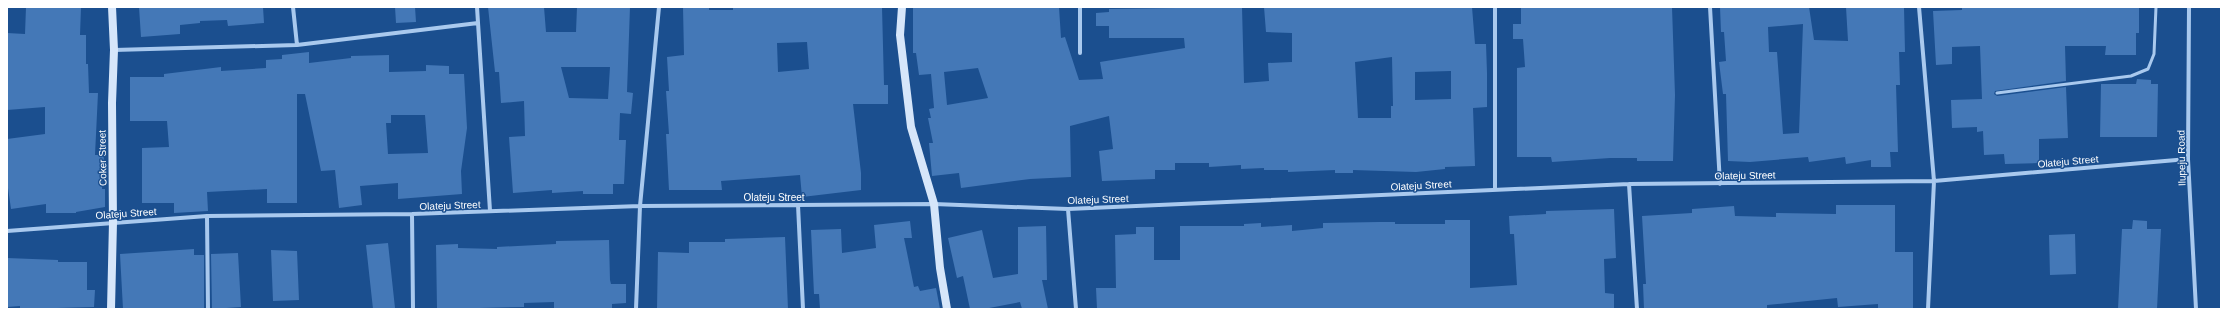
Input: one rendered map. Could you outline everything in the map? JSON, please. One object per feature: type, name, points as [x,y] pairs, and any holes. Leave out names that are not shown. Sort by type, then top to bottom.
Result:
[{"type":"street","name":"Coker Street","points":[[111,309],[113,222],[112,103],[114,50],[112,7]]},
{"type":"street","points":[[293,7],[297,45]]},
{"type":"street","points":[[477,7],[490,211]]},
{"type":"street","points":[[636,309],[640,206],[659,7]]},
{"type":"street","points":[[902,7],[900,35],[911,127],[934,204],[940,268],[948,309]]},
{"type":"street","points":[[1080,7],[1080,53]]},
{"type":"street","points":[[1495,7],[1495,189]]},
{"type":"street","points":[[1710,7],[1720,184]]},
{"type":"street","points":[[1919,7],[1934,181],[1928,309]]},
{"type":"street","name":"Ilupeju Road","points":[[2189,7],[2188,158],[2196,309]]},
{"type":"street","points":[[114,50],[297,45],[478,22]]},
{"type":"street","name":"Olateju Street","points":[[7,231],[206,216],[412,214],[640,206],[934,204],[1068,209],[1629,184],[1934,181],[2188,158]]},
{"type":"street","points":[[1629,184],[1637,309]]},
{"type":"street","points":[[798,205],[803,309]]},
{"type":"street","points":[[1068,209],[1076,309]]},
{"type":"street","points":[[412,214],[413,309]]},
{"type":"street","points":[[206,216],[208,309]]},
{"type":"lane","points":[[1997,94],[2131,76],[2148,69],[2154,54],[2156,7]]},
{"type":"building","points":[[26,7],[81,7],[80,35],[86,35],[86,64],[88,64],[89,93],[98,93],[95,155],[104,155],[102,189],[105,189],[105,207],[76,213],[46,213],[46,204],[11,209],[7,181],[7,139],[45,134],[45,107],[7,110],[7,33],[25,34]]},
{"type":"building","points":[[139,7],[263,7],[264,23],[228,26],[227,20],[200,21],[200,23],[180,25],[180,34],[141,37]]},
{"type":"building","points":[[395,7],[415,7],[416,22],[396,23]]},
{"type":"building","points":[[488,7],[544,7],[546,32],[576,32],[577,7],[630,7],[627,92],[633,93],[631,114],[620,113],[619,140],[626,140],[624,184],[613,184],[613,194],[583,194],[583,191],[552,193],[552,190],[513,193],[509,137],[525,136],[524,101],[501,103],[499,72],[495,72]],"holes":[[[561,67],[610,67],[608,99],[569,98]]]},
{"type":"building","points":[[683,7],[709,7],[709,10],[733,10],[733,7],[882,7],[884,85],[888,85],[888,104],[853,104],[861,173],[861,190],[802,197],[800,175],[721,181],[722,190],[669,190],[666,134],[669,134],[666,91],[669,91],[667,57],[684,55]],"holes":[[[807,42],[809,69],[778,72],[777,43]]]},
{"type":"building","points":[[913,7],[1059,7],[1061,38],[1065,37],[1079,80],[1103,79],[1100,62],[1185,48],[1184,38],[1109,38],[1109,26],[1096,26],[1096,13],[1109,12],[1109,9],[1242,7],[1244,83],[1269,81],[1268,63],[1292,62],[1292,33],[1266,32],[1264,7],[1472,7],[1475,44],[1486,44],[1487,107],[1473,108],[1475,166],[1445,167],[1445,169],[1416,172],[1353,170],[1353,173],[1335,173],[1335,170],[1288,172],[1288,170],[1264,170],[1264,168],[1241,169],[1241,165],[1209,167],[1209,163],[1175,163],[1175,170],[1155,170],[1155,179],[1102,181],[1099,151],[1113,149],[1109,116],[1070,126],[1071,177],[1030,179],[961,188],[959,173],[932,176],[929,143],[933,143],[928,118],[931,118],[929,109],[934,108],[931,74],[919,75],[916,53],[913,53]],"holes":[[[1392,57],[1393,106],[1391,106],[1391,118],[1358,118],[1355,62]],[[978,68],[988,98],[947,105],[944,72]],[[1451,71],[1451,99],[1415,100],[1415,72]]]},
{"type":"building","points":[[1521,7],[1672,7],[1675,95],[1673,161],[1637,161],[1637,158],[1610,158],[1552,162],[1551,157],[1517,157],[1517,68],[1525,67],[1523,39],[1513,39],[1513,24],[1521,24]]},
{"type":"building","points":[[1720,7],[1809,7],[1814,40],[1848,41],[1846,7],[1904,7],[1905,52],[1899,52],[1900,85],[1896,85],[1898,152],[1890,152],[1891,167],[1871,167],[1871,160],[1846,164],[1845,157],[1809,162],[1808,157],[1750,162],[1728,161],[1726,94],[1723,94],[1719,62],[1726,61],[1724,32],[1721,32]],"holes":[[[1803,24],[1799,133],[1783,134],[1777,52],[1769,52],[1768,27]]]},
{"type":"building","points":[[1962,7],[2139,7],[2139,33],[2136,33],[2136,55],[2105,55],[2106,46],[2065,46],[2066,81],[1995,91],[1994,94],[1997,96],[2066,87],[2068,138],[2039,139],[2039,163],[2005,164],[2004,154],[1984,155],[1983,131],[1977,132],[1977,127],[1952,128],[1951,100],[1982,99],[1980,46],[1952,47],[1952,64],[1936,65],[1933,11],[1962,10]]},
{"type":"building","points":[[309,52],[309,63],[351,58],[351,56],[389,55],[389,72],[426,71],[426,65],[449,66],[449,74],[464,74],[467,128],[461,171],[462,194],[398,199],[398,183],[360,186],[362,205],[339,208],[335,170],[321,171],[305,94],[297,94],[297,203],[267,203],[267,189],[207,192],[208,211],[174,213],[174,203],[142,203],[142,148],[169,147],[167,121],[130,121],[130,77],[164,77],[164,74],[221,67],[221,71],[266,68],[266,60],[282,59],[282,55]],"holes":[[[391,115],[425,115],[428,153],[388,154],[386,123],[391,123]]]},
{"type":"building","points":[[2137,79],[2151,80],[2151,84],[2158,84],[2157,137],[2100,137],[2101,84],[2136,84]]},
{"type":"building","points":[[1836,205],[1895,205],[1895,252],[1913,252],[1913,309],[1878,309],[1878,304],[1838,307],[1837,298],[1767,305],[1767,309],[1644,309],[1643,284],[1646,284],[1642,216],[1692,213],[1692,209],[1734,206],[1735,216],[1776,217],[1776,213],[1836,214]]},
{"type":"building","points":[[1614,209],[1616,258],[1604,259],[1605,293],[1614,294],[1614,309],[1097,309],[1096,288],[1116,288],[1115,235],[1136,234],[1136,227],[1154,227],[1154,260],[1180,260],[1180,226],[1244,226],[1244,224],[1261,223],[1261,227],[1292,225],[1292,231],[1323,228],[1323,223],[1395,222],[1395,224],[1445,224],[1445,220],[1470,220],[1470,288],[1517,285],[1514,234],[1510,234],[1509,216],[1546,214],[1546,211]]},
{"type":"building","points":[[2133,220],[2147,221],[2147,229],[2161,229],[2157,309],[2118,309],[2122,229],[2132,229]]},
{"type":"building","points":[[910,221],[912,238],[904,238],[914,287],[918,286],[920,291],[936,288],[940,309],[820,309],[819,294],[814,294],[811,230],[841,229],[842,253],[876,248],[874,225]]},
{"type":"building","points":[[1046,226],[1047,280],[1042,280],[1048,309],[1022,309],[1020,302],[984,309],[970,309],[963,276],[957,278],[948,238],[982,230],[993,278],[1018,274],[1018,227]]},
{"type":"building","points":[[2075,234],[2076,274],[2050,275],[2049,235]]},
{"type":"building","points":[[785,237],[788,309],[657,309],[658,252],[689,253],[689,242],[725,242],[725,239]]},
{"type":"building","points":[[609,240],[611,284],[626,284],[626,303],[612,304],[612,308],[554,309],[554,302],[524,303],[524,307],[437,309],[436,245],[458,244],[458,248],[497,249],[497,247],[556,244],[556,241]]},
{"type":"building","points":[[388,243],[395,308],[373,309],[366,245]]},
{"type":"building","points":[[194,249],[194,255],[204,255],[204,309],[123,309],[120,254]]},
{"type":"building","points":[[271,250],[297,251],[299,300],[273,301]]},
{"type":"building","points":[[238,253],[241,307],[212,309],[211,254]]},
{"type":"building","points":[[7,258],[58,260],[58,262],[87,262],[87,290],[95,290],[94,307],[20,309],[20,306],[7,307]]}]
